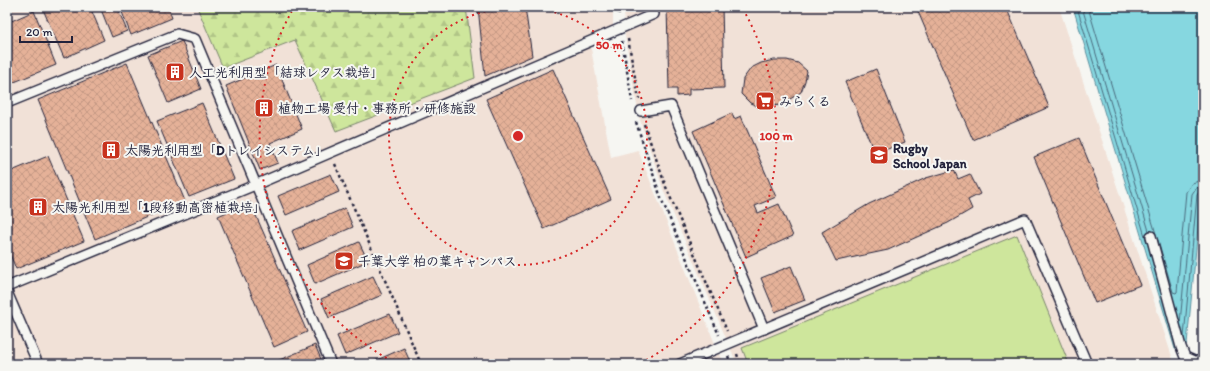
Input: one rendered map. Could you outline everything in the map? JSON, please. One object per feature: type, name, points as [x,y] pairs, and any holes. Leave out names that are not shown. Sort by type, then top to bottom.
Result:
[{"type":"lane","points":[[7,287],[255,185],[654,14]]},
{"type":"lane","points":[[7,103],[177,34],[195,39],[331,364]]},
{"type":"lane","points":[[641,111],[671,106],[764,329]]},
{"type":"lane","points":[[680,364],[1025,219],[1087,364]]},
{"type":"lane","points":[[1151,236],[1185,357],[1194,361],[1203,361]]},
{"type":"lane","points":[[7,292],[38,364]]},
{"type":"path","points":[[619,7],[648,138],[728,344],[731,364]]},
{"type":"path","points":[[623,27],[633,105]]},
{"type":"path","points":[[635,121],[662,198],[728,344],[740,364]]},
{"type":"path","points":[[330,153],[421,364]]},
{"type":"shaded area","name":"千葉大学 柏の葉キャンパス","points":[[7,7],[613,7],[613,27],[589,38],[611,157],[638,150],[723,364],[7,364]]},
{"type":"shaded area","name":"Rugby School Japan","points":[[624,7],[1059,7],[1174,363],[737,364],[664,192],[639,117],[625,36]]},
{"type":"green space","points":[[197,7],[466,7],[475,78],[336,131],[295,40],[223,68]]},
{"type":"green space","points":[[1017,235],[1069,364],[748,364],[742,348]]},
{"type":"water","points":[[1073,7],[1203,7],[1203,174],[1187,344],[1175,349]]},
{"type":"building","points":[[42,7],[90,7],[104,40],[64,58]]},
{"type":"building","points":[[100,7],[117,7],[127,31],[112,37]]},
{"type":"building","points":[[120,7],[168,7],[172,18],[131,35]]},
{"type":"building","points":[[478,7],[525,7],[532,56],[485,76]]},
{"type":"building","points":[[667,7],[722,7],[724,88],[689,89],[689,95],[677,96],[677,89],[669,89]]},
{"type":"building","points":[[916,7],[1006,7],[1049,107],[973,140]]},
{"type":"building","points":[[34,11],[56,65],[7,85],[7,23]]},
{"type":"building","name":"人工光利用型「結球レタス栽培」","points":[[182,41],[201,89],[168,103],[148,55]]},
{"type":"building","points":[[774,60],[787,60],[798,63],[807,71],[801,92],[781,105],[760,107],[750,103],[741,94],[743,79],[751,68],[761,63]]},
{"type":"building","name":"太陽光利用型「Dトレイシステム」","points":[[127,63],[185,201],[95,239],[38,100]]},
{"type":"building","name":"植物工場 受付・事務所・研修施設","points":[[276,65],[302,129],[270,143],[278,163],[260,170],[226,86]]},
{"type":"building","points":[[553,69],[611,199],[544,229],[486,99]]},
{"type":"building","points":[[876,69],[905,142],[875,154],[845,82]]},
{"type":"building","points":[[202,103],[234,179],[189,197],[157,121]]},
{"type":"building","points":[[732,113],[734,119],[741,116],[776,197],[755,206],[758,213],[779,204],[793,236],[746,257],[693,131]]},
{"type":"building","points":[[1079,138],[1140,285],[1095,303],[1034,157]]},
{"type":"building","name":"太陽光利用型「1段移動高密植栽培」","points":[[48,156],[84,241],[16,269],[7,247],[7,173]]},
{"type":"building","points":[[954,170],[958,179],[970,174],[980,194],[968,200],[972,209],[948,223],[888,250],[836,261],[822,232],[869,204],[926,178]]},
{"type":"building","points":[[331,174],[339,192],[286,215],[278,196]]},
{"type":"building","points":[[250,202],[307,332],[274,347],[218,216]]},
{"type":"building","points":[[345,208],[353,227],[300,250],[292,231]]},
{"type":"building","points":[[359,242],[368,261],[315,284],[307,265]]},
{"type":"building","points":[[791,266],[805,300],[775,312],[761,278]]},
{"type":"building","points":[[373,276],[382,295],[329,318],[321,299]]},
{"type":"building","points":[[390,314],[398,332],[345,355],[337,336]]},
{"type":"building","points":[[315,345],[323,364],[270,364]]},
{"type":"building","points":[[404,348],[411,364],[368,364]]},
{"type":"place","name":"人工光利用型「結球レタス栽培」","points":[[175,72]]},
{"type":"place","name":"みらくる","points":[[765,101]]},
{"type":"place","name":"植物工場 受付・事務所・研修施設","points":[[264,108]]},
{"type":"place","name":"太陽光利用型「Dトレイシステム」","points":[[111,150]]},
{"type":"place","name":"Rugby School Japan","points":[[879,155]]},
{"type":"place","name":"太陽光利用型「1段移動高密植栽培」","points":[[38,207]]},
{"type":"place","name":"千葉大学 柏の葉キャンパス","points":[[344,261]]}]
